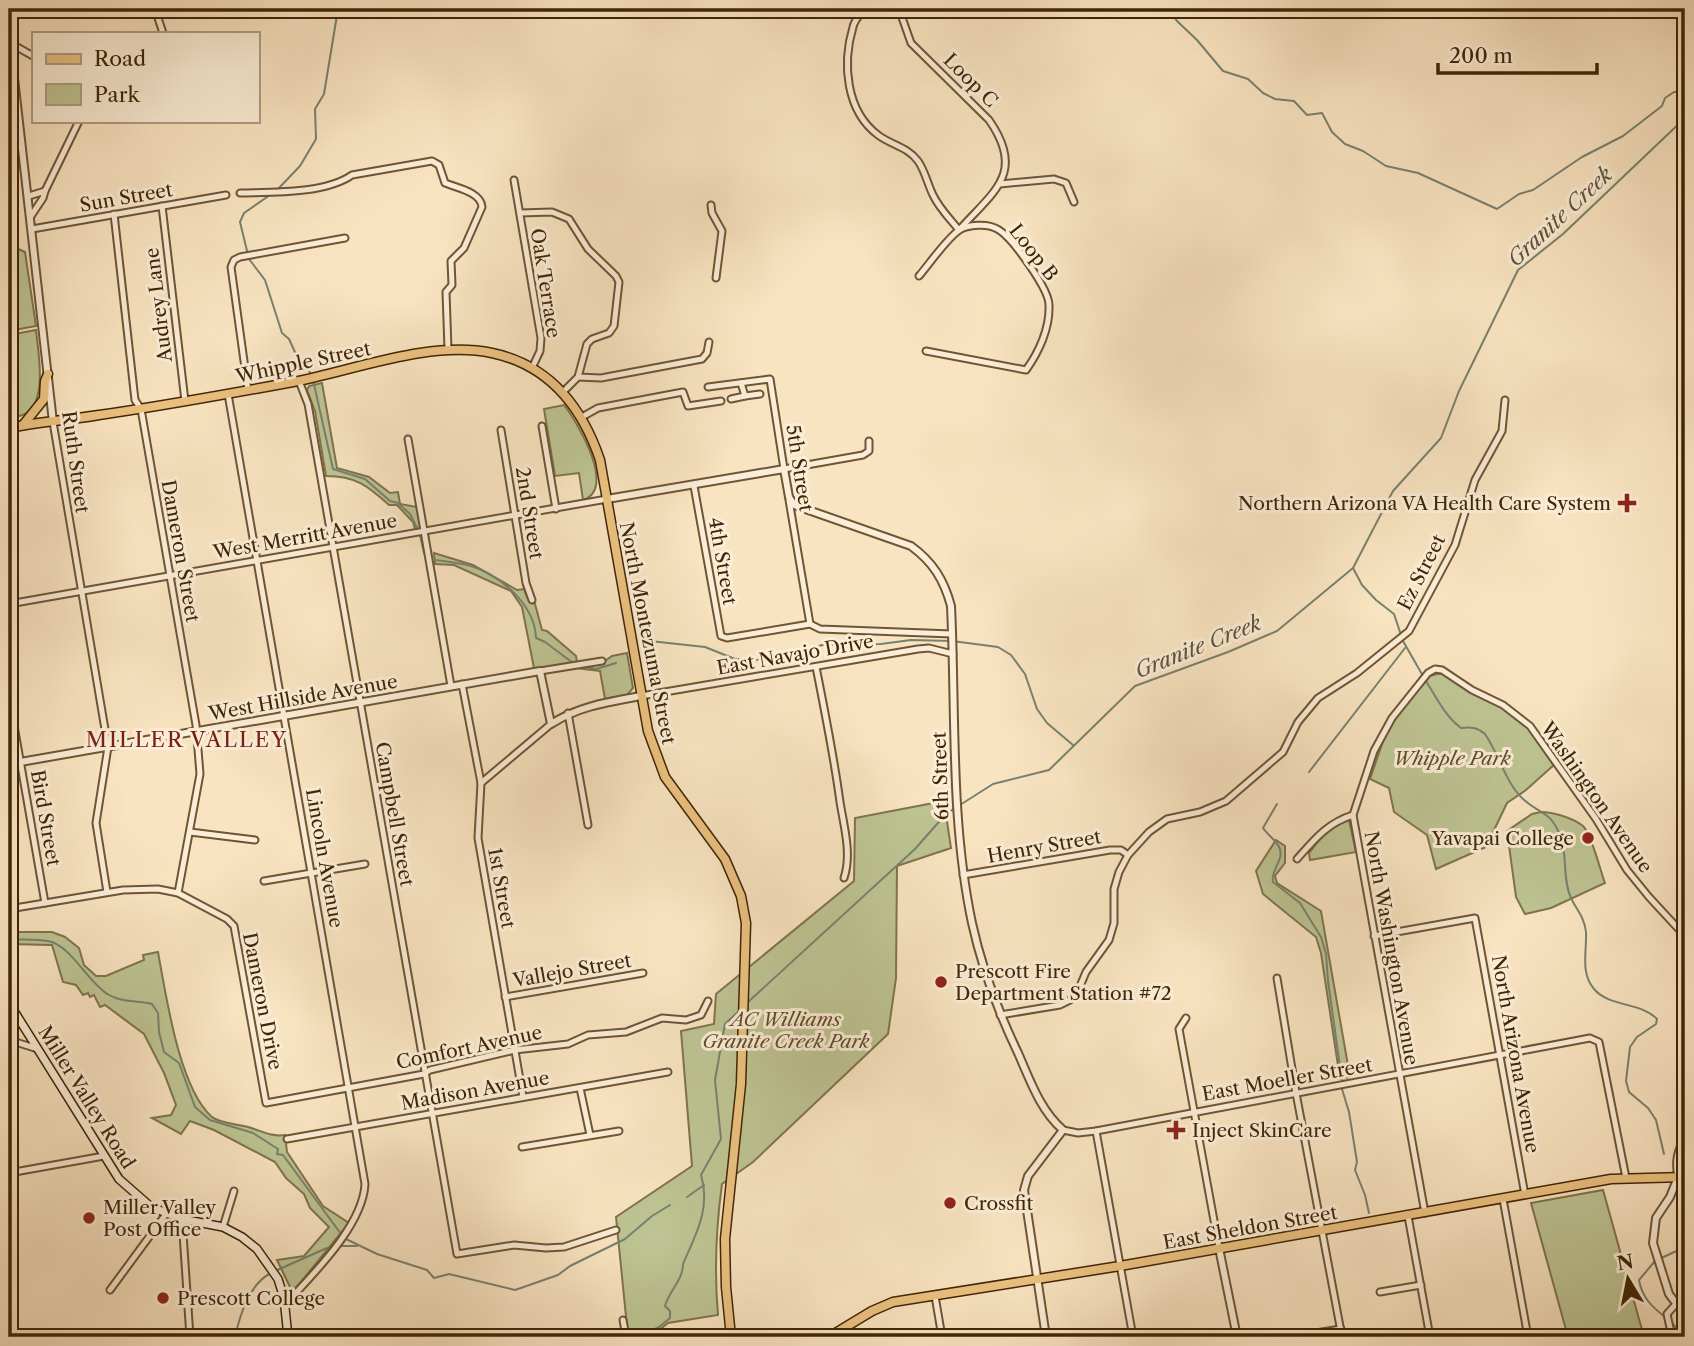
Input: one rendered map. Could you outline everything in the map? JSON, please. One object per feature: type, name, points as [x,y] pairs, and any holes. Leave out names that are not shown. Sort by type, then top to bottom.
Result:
[{"type":"main road","name":"Whipple Street","points":[[9,428],[228,394],[449,349],[493,353],[513,359],[563,392],[582,417]]},
{"type":"main road","points":[[23,425],[44,399],[48,374]]},
{"type":"main road","name":"North Montezuma Street","points":[[582,417],[600,460],[648,732],[665,777],[721,851],[733,874],[741,895],[746,923],[741,1084],[725,1239],[731,1337]]},
{"type":"main road","name":"Miller Valley Road","points":[[9,1003],[119,1179],[135,1196],[166,1214],[223,1227]]},
{"type":"main road","name":"East Sheldon Street","points":[[833,1336],[882,1306],[935,1296],[1626,1178],[1681,1177]]},
{"type":"main road","points":[[223,1227],[257,1249],[270,1265],[284,1298],[288,1337]]},
{"type":"street","points":[[155,9],[163,32]]},
{"type":"street","points":[[864,9],[853,25],[849,55],[848,84],[853,102],[864,123],[880,136],[905,148],[919,161],[934,198],[959,230]]},
{"type":"street","name":"Loop C","points":[[899,9],[911,43],[998,131],[1006,155],[1007,169],[1000,184]]},
{"type":"street","name":"Ruth Street","points":[[9,34],[53,422],[108,747],[96,823],[107,892]]},
{"type":"street","points":[[10,44],[32,55]]},
{"type":"street","points":[[31,216],[43,198],[79,122]]},
{"type":"street","points":[[240,193],[293,191],[341,182],[352,175],[432,161],[439,165],[444,183],[478,196],[482,201],[482,207],[464,248],[451,261],[452,285],[446,292],[449,349]]},
{"type":"street","points":[[919,276],[1000,184],[1054,179],[1066,183],[1074,202]]},
{"type":"street","points":[[514,180],[520,213]]},
{"type":"street","points":[[29,196],[45,191]]},
{"type":"street","name":"Sun Street","points":[[32,229],[226,195]]},
{"type":"street","points":[[711,205],[712,213],[722,231],[716,278]]},
{"type":"street","name":"Audrey Lane","points":[[162,206],[185,401]]},
{"type":"street","name":"Oak Terrace","points":[[531,369],[540,351],[541,338],[520,213],[552,212],[569,219],[588,249],[619,282],[614,326],[609,333],[587,344],[578,377],[563,392]]},
{"type":"street","name":"Dameron Street","points":[[114,214],[134,395],[141,409],[196,725],[200,774],[178,893]]},
{"type":"street","name":"Loop B","points":[[926,351],[1026,370],[1041,345],[1047,323],[1047,292],[1007,237],[998,229],[976,226],[959,230]]},
{"type":"street","points":[[248,390],[232,267],[234,260],[345,238]]},
{"type":"street","points":[[578,377],[601,378],[702,359],[707,353],[709,342]]},
{"type":"street","name":"5th Street","points":[[708,387],[770,379],[810,624]]},
{"type":"street","name":"Campbell Street","points":[[299,381],[309,404],[457,1254],[514,1245],[564,1247],[616,1230]]},
{"type":"street","points":[[741,383],[745,396]]},
{"type":"street","points":[[582,417],[598,408],[683,392],[688,406],[721,401]]},
{"type":"street","name":"Lincoln Avenue","points":[[228,394],[365,1184],[365,1197],[355,1221],[301,1288],[293,1296],[284,1298]]},
{"type":"street","points":[[730,399],[760,394]]},
{"type":"street","name":"Ez Street","points":[[1128,856],[1149,832],[1167,819],[1200,812],[1226,801],[1283,752],[1298,722],[1318,698],[1357,673],[1409,631],[1455,545],[1475,480],[1502,431],[1505,400]]},
{"type":"street","points":[[542,426],[556,509]]},
{"type":"street","name":"2nd Street","points":[[500,430],[527,593],[532,600]]},
{"type":"street","points":[[408,439],[451,686]]},
{"type":"street","points":[[607,499],[863,455],[869,451],[869,441]]},
{"type":"street","name":"4th Street","points":[[694,486],[722,636],[727,638],[810,624]]},
{"type":"street","name":"6th Street","points":[[789,497],[794,505],[804,510],[911,546],[923,555],[940,575],[947,590],[951,606],[957,817],[963,875],[976,942],[1000,1015],[1043,1107],[1050,1119],[1063,1130]]},
{"type":"street","name":"West Merritt Avenue","points":[[9,604],[607,499]]},
{"type":"street","points":[[810,624],[820,629],[952,639]]},
{"type":"street","name":"East Navajo Drive","points":[[642,696],[918,649],[929,648],[953,654]]},
{"type":"street","name":"West Hillside Avenue","points":[[9,764],[602,661]]},
{"type":"street","points":[[816,667],[838,780],[847,846],[847,869],[844,878]]},
{"type":"street","name":"North Washington Avenue","points":[[1425,1213],[1353,816],[1374,751],[1392,718],[1428,673],[1435,669]]},
{"type":"street","name":"Washington Avenue","points":[[1435,669],[1442,670],[1472,690],[1503,705],[1530,726],[1597,819],[1627,870],[1685,936]]},
{"type":"street","points":[[540,671],[551,724]]},
{"type":"street","name":"1st Street","points":[[463,684],[481,783],[478,838],[523,1097]]},
{"type":"street","points":[[481,783],[568,713],[584,706],[642,696]]},
{"type":"street","name":"Bird Street","points":[[9,697],[45,903]]},
{"type":"street","points":[[568,713],[588,825]]},
{"type":"street","points":[[1297,859],[1324,829],[1338,820],[1353,816]]},
{"type":"street","points":[[190,832],[255,840]]},
{"type":"street","name":"Henry Street","points":[[963,875],[1110,850],[1121,850],[1128,856]]},
{"type":"street","points":[[1000,1015],[1060,1004],[1070,1000],[1078,992],[1086,972],[1109,940],[1114,923],[1114,889],[1128,856]]},
{"type":"street","points":[[264,880],[365,864]]},
{"type":"street","points":[[9,909],[107,892],[149,889],[178,893]]},
{"type":"street","name":"Dameron Drive","points":[[178,893],[227,919],[234,926],[266,1103]]},
{"type":"street","name":"North Arizona Avenue","points":[[1374,936],[1475,918],[1525,1195]]},
{"type":"street","name":"Vallejo Street","points":[[505,997],[643,974]]},
{"type":"street","points":[[1277,978],[1342,1337]]},
{"type":"street","name":"Comfort Avenue","points":[[266,1103],[424,1074],[430,1070],[515,1050],[568,1044],[588,1035],[626,1031],[662,1018],[686,1020],[701,1015],[708,1001]]},
{"type":"street","points":[[1186,1018],[1179,1029],[1237,1337]]},
{"type":"street","name":"East Moeller Street","points":[[1063,1130],[1078,1133],[1096,1130],[1590,1038],[1598,1042],[1626,1178]]},
{"type":"street","points":[[9,1040],[38,1049]]},
{"type":"street","name":"Madison Avenue","points":[[287,1139],[668,1072]]},
{"type":"street","points":[[580,1088],[590,1135]]},
{"type":"street","points":[[1046,1337],[1024,1191],[1028,1177],[1063,1130]]},
{"type":"street","points":[[1096,1130],[1133,1337]]},
{"type":"street","points":[[522,1147],[620,1131]]},
{"type":"street","points":[[1681,1177],[1675,1164],[1685,1139]]},
{"type":"street","points":[[9,1174],[104,1156]]},
{"type":"street","points":[[1685,1168],[1656,1218],[1653,1230],[1653,1243],[1665,1284],[1685,1315]]},
{"type":"street","points":[[223,1227],[229,1200],[234,1191]]},
{"type":"street","points":[[1503,1199],[1528,1337]]},
{"type":"street","points":[[110,1290],[166,1214]]},
{"type":"street","points":[[1408,1216],[1430,1337]]},
{"type":"street","points":[[181,1219],[190,1337]]},
{"type":"street","points":[[1380,1292],[1421,1285]]},
{"type":"street","points":[[935,1296],[942,1337]]},
{"type":"street","points":[[1672,1337],[1667,1314],[1676,1304]]},
{"type":"street","points":[[623,1320],[626,1337]]},
{"type":"street","points":[[1290,1337],[1341,1329]]},
{"type":"green space","points":[[16,248],[25,252],[36,326],[9,331],[9,249]]},
{"type":"green space","points":[[36,330],[40,375],[37,399],[25,414],[9,417],[9,335]]},
{"type":"green space","points":[[322,383],[337,468],[369,477],[390,493],[398,492],[400,504],[417,507],[422,528],[415,529],[413,522],[397,505],[389,505],[361,483],[326,476],[315,411],[307,390],[309,386]]},
{"type":"green space","points":[[564,405],[585,440],[596,470],[593,493],[583,500],[579,473],[555,476],[544,409]]},
{"type":"green space","points":[[434,553],[473,565],[517,590],[524,589],[529,601],[535,604],[542,630],[547,631],[576,656],[577,662],[534,668],[522,607],[511,591],[454,565],[435,564]]},
{"type":"green space","points":[[627,653],[633,688],[627,695],[605,699],[600,671],[575,668],[602,663],[612,656]]},
{"type":"green space","name":"Whipple Park","points":[[1445,674],[1503,705],[1530,726],[1556,763],[1507,803],[1486,847],[1436,869],[1427,835],[1394,812],[1389,788],[1370,779],[1389,724],[1430,676]]},
{"type":"green space","name":"AC Williams Granite Creek Park","points":[[944,801],[951,848],[897,866],[896,978],[888,1034],[753,1162],[722,1184],[716,1249],[718,1315],[668,1323],[658,1331],[628,1336],[616,1217],[692,1166],[681,1031],[714,1024],[716,994],[854,881],[855,818]]},
{"type":"green space","points":[[1541,812],[1563,816],[1583,826],[1593,845],[1605,883],[1551,908],[1525,914],[1516,897],[1507,831],[1532,814]]},
{"type":"green space","points":[[1349,820],[1356,852],[1310,860],[1309,853],[1322,837],[1336,825]]},
{"type":"green space","points":[[1276,840],[1285,846],[1285,863],[1275,876],[1277,883],[1321,911],[1350,1077],[1340,1079],[1321,953],[1316,937],[1263,894],[1256,871]]},
{"type":"green space","points":[[15,912],[18,932],[52,932],[65,937],[79,948],[84,965],[96,976],[106,976],[144,960],[143,955],[158,952],[176,1040],[191,1085],[201,1103],[212,1117],[219,1121],[270,1134],[285,1135],[287,1152],[323,1206],[349,1223],[296,1288],[290,1287],[277,1260],[304,1256],[329,1227],[310,1208],[304,1194],[286,1178],[275,1162],[214,1130],[190,1121],[181,1134],[152,1118],[171,1115],[176,1105],[164,1073],[144,1034],[105,1005],[100,1007],[94,995],[83,995],[76,985],[63,982],[52,945],[9,944],[9,913]]},
{"type":"green space","points":[[1603,1190],[1644,1337],[1568,1337],[1531,1203]]},
{"type":"waterway","points":[[278,189],[300,166],[316,139],[315,109],[324,94],[338,9]]},
{"type":"waterway","points":[[1168,9],[1223,71],[1248,79],[1263,93],[1275,99],[1294,101],[1307,115],[1322,113],[1332,132],[1345,144],[1363,151],[1386,166],[1418,173],[1497,209],[1519,194],[1533,190],[1582,157],[1623,136],[1662,106],[1665,98],[1674,92],[1685,92]]},
{"type":"waterway","name":"Granite Creek","points":[[960,805],[993,784],[1049,770],[1135,686],[1277,631],[1353,568],[1393,491],[1441,438],[1459,391],[1518,270],[1563,234],[1685,118]]},
{"type":"waterway","points":[[270,195],[244,213],[240,222],[249,259],[265,280],[282,333],[289,339],[299,361],[306,364],[311,375]]},
{"type":"waterway","points":[[313,380],[333,469],[365,479],[410,514],[418,530]]},
{"type":"waterway","points":[[420,535],[424,553]]},
{"type":"waterway","points":[[435,560],[480,569],[503,583],[522,602],[534,625],[536,638],[573,663]]},
{"type":"waterway","points":[[1353,568],[1362,585],[1394,614],[1403,641],[1423,676]]},
{"type":"waterway","points":[[650,641],[705,647],[735,659],[755,660],[794,656],[822,645],[881,644],[911,640],[952,641],[998,647],[1011,655],[1025,674],[1037,709],[1047,723],[1073,745]]},
{"type":"waterway","points":[[1309,772],[1405,648]]},
{"type":"waterway","points":[[581,666],[596,669],[616,663]]},
{"type":"waterway","points":[[1426,681],[1455,723],[1461,728],[1474,728],[1485,734],[1517,792],[1529,804],[1548,816],[1556,827],[1564,851],[1568,891],[1585,926],[1585,962],[1587,976],[1594,989],[1608,999],[1643,1010],[1657,1019],[1656,1024],[1637,1037],[1630,1047],[1626,1081],[1629,1092],[1648,1108],[1656,1120],[1664,1154]]},
{"type":"waterway","points":[[1277,804],[1263,828],[1276,843],[1281,854],[1273,882],[1300,903],[1321,937],[1326,954],[1342,1081]]},
{"type":"waterway","name":"Granite Creek","points":[[747,1003],[915,849],[945,815],[955,808]]},
{"type":"waterway","points":[[9,939],[43,940],[56,944],[109,995],[152,1004],[158,1013],[164,1052],[179,1063],[195,1107],[210,1120],[253,1133],[278,1149],[277,1154],[283,1155],[341,1234]]},
{"type":"waterway","name":"Granite Creek","points":[[639,1337],[670,1318],[670,1311],[665,1306],[681,1275],[701,1221],[704,1199],[701,1175],[721,1139],[715,1080],[725,1024],[741,1009]]},
{"type":"waterway","points":[[1342,1089],[1349,1112],[1357,1162],[1355,1170],[1369,1213]]},
{"type":"waterway","points":[[687,1197],[704,1185]]},
{"type":"waterway","points":[[346,1239],[377,1254],[427,1270],[434,1278],[449,1274],[515,1290],[558,1275],[570,1266],[625,1239],[670,1205]]},
{"type":"waterway","points":[[340,1246],[357,1246]]},
{"type":"waterway","points":[[1665,1317],[1648,1301],[1639,1280],[1655,1261],[1685,1247]]},
{"type":"waterway","points":[[275,1271],[327,1248]]},
{"type":"waterway","points":[[235,1337],[251,1292],[271,1273]]},
{"type":"waterway","points":[[1671,1322],[1685,1337]]},
{"type":"place","name":"Northern Arizona VA Health Care System","points":[[1627,503]]},
{"type":"place","name":"Yavapai College","points":[[1588,838]]},
{"type":"place","name":"Prescott Fire Department Station #72","points":[[941,982]]},
{"type":"place","name":"Inject SkinCare","points":[[1176,1130]]},
{"type":"place","name":"Crossfit","points":[[950,1203]]},
{"type":"place","name":"Miller Valley Post Office","points":[[89,1218]]},
{"type":"place","name":"Prescott College","points":[[163,1298]]},
{"type":"district","name":"MILLER VALLEY","points":[[187,740]]}]
